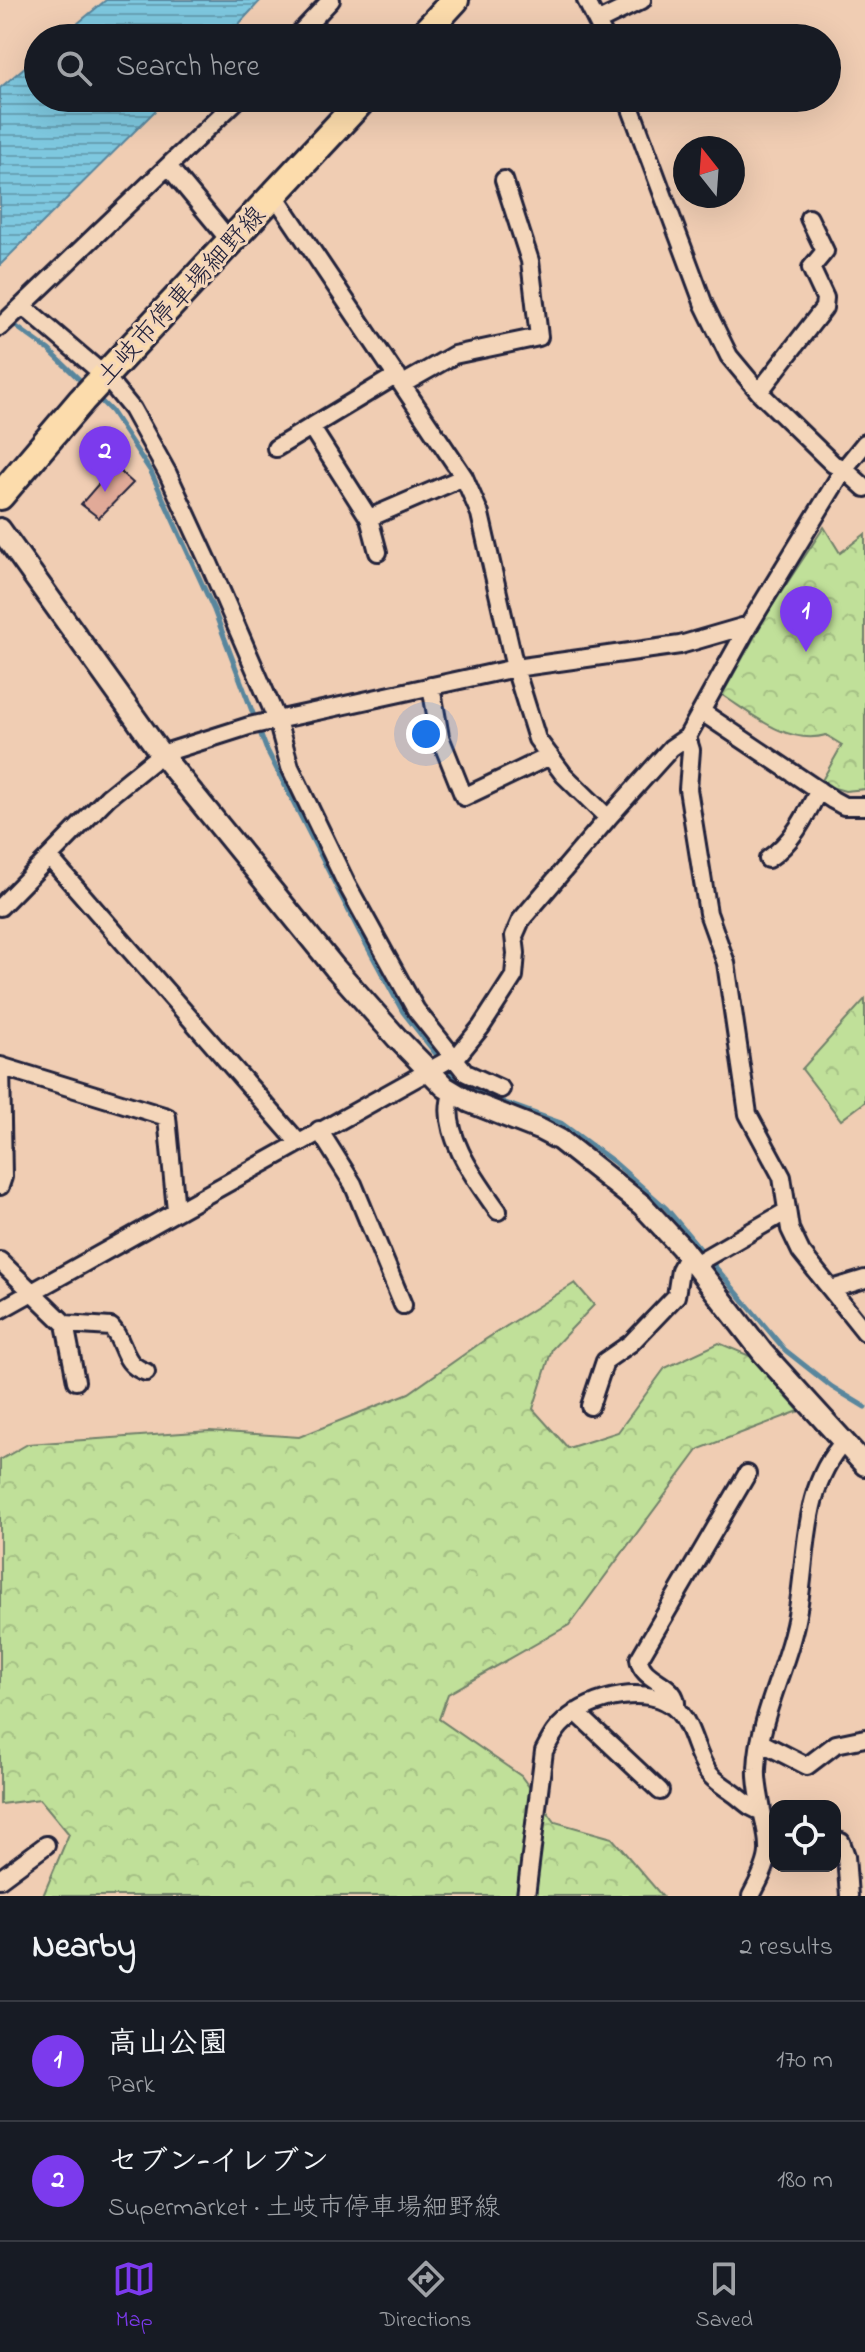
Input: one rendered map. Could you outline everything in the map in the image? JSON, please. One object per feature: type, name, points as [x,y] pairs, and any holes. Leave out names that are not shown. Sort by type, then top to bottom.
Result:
[{"type":"main road","points":[[433,24],[455,0]]},
{"type":"main road","name":"土岐市停車場細野線","points":[[0,496],[95,386],[351,112]]},
{"type":"street","points":[[308,24],[331,0]]},
{"type":"street","points":[[586,0],[600,24]]},
{"type":"street","points":[[599,21],[642,0]]},
{"type":"street","points":[[0,327],[224,112]]},
{"type":"street","points":[[632,112],[713,324],[729,356],[759,392],[833,464],[844,469],[865,488]]},
{"type":"street","points":[[168,166],[230,241]]},
{"type":"street","points":[[276,448],[400,380],[454,355],[539,337],[530,261],[504,180]]},
{"type":"street","points":[[274,194],[464,477],[480,514],[515,668],[537,739],[564,775],[608,818]]},
{"type":"street","points":[[759,392],[824,308],[825,298],[811,268],[825,251],[809,218]]},
{"type":"street","points":[[19,310],[95,386],[132,409],[168,474],[290,767],[346,883],[443,1063],[453,1092],[449,1110],[453,1134],[465,1163],[498,1211]]},
{"type":"street","points":[[311,427],[369,518],[378,552]]},
{"type":"street","points":[[0,1310],[459,1054],[481,1027],[514,976],[514,936],[521,920],[671,748],[687,737],[749,625],[844,469],[865,443]]},
{"type":"street","points":[[369,518],[464,477]]},
{"type":"street","points":[[0,529],[161,754],[335,968],[443,1063],[501,1089]]},
{"type":"street","points":[[0,907],[108,797],[161,754],[249,726],[431,686],[515,668],[680,645],[749,625]]},
{"type":"street","points":[[431,686],[440,737],[464,797],[550,756]]},
{"type":"street","points":[[702,712],[844,806],[865,806]]},
{"type":"street","points":[[687,737],[691,750],[688,789],[708,913],[726,963],[748,1114],[782,1177],[790,1229],[797,1246],[865,1332]]},
{"type":"street","points":[[768,859],[795,834],[819,790]]},
{"type":"street","points":[[49,857],[298,1142]]},
{"type":"street","points":[[0,1186],[3,1177],[0,1066],[167,1117],[176,1210]]},
{"type":"street","points":[[453,1092],[560,1140],[642,1205],[700,1258],[763,1353],[865,1465]]},
{"type":"street","points":[[319,1130],[353,1184],[403,1305]]},
{"type":"street","points":[[590,1406],[605,1361],[631,1343],[676,1296],[680,1270],[787,1211]]},
{"type":"street","points":[[0,1261],[65,1324],[76,1381]]},
{"type":"street","points":[[832,1289],[865,1279]]},
{"type":"street","points":[[65,1324],[111,1327],[118,1334],[127,1360],[146,1372]]},
{"type":"street","points":[[769,1831],[762,1811],[756,1771],[760,1742],[798,1612],[805,1543],[816,1488],[829,1458],[844,1442]]},
{"type":"street","points":[[676,1708],[677,1701],[672,1692],[644,1673],[639,1659],[747,1474]]},
{"type":"street","points":[[526,1896],[544,1751],[556,1730],[576,1712],[603,1699],[628,1694],[650,1697],[676,1708],[685,1720],[709,1773],[753,1809],[762,1811]]},
{"type":"street","points":[[576,1712],[660,1791]]},
{"type":"street","points":[[760,1742],[807,1766],[836,1744],[865,1738]]},
{"type":"street","points":[[841,1842],[846,1856],[849,1896]]},
{"type":"street","points":[[0,1879],[46,1845]]},
{"type":"street","points":[[751,1896],[769,1853]]},
{"type":"green space","points":[[824,527],[840,553],[865,534],[865,789],[845,791],[820,784],[842,745],[826,735],[798,736],[784,732],[722,695],[770,609]]},
{"type":"green space","points":[[865,999],[865,1102],[841,1120],[802,1069]]},
{"type":"green space","points":[[575,1283],[594,1305],[552,1349],[533,1409],[568,1448],[618,1432],[665,1368],[719,1343],[750,1356],[799,1411],[699,1449],[569,1625],[448,1694],[439,1719],[521,1776],[555,1822],[612,1838],[662,1896],[43,1896],[69,1834],[40,1799],[0,1804],[0,1460],[28,1444],[210,1431],[299,1437],[409,1393],[486,1339]]},
{"type":"water","points":[[106,0],[261,0],[239,24],[77,24]]},
{"type":"water","points":[[24,68],[24,112],[154,112],[0,265],[0,88]]},
{"type":"building","points":[[114,466],[133,483],[99,518],[81,504]]},
{"type":"waterway","points":[[0,315],[49,350],[85,385]]},
{"type":"waterway","points":[[95,395],[111,411],[151,472],[214,610],[266,748],[403,1012],[454,1077],[486,1096],[561,1123],[614,1162],[666,1208],[785,1350],[832,1387],[865,1407]]},
{"type":"place","name":"セブン-イレブン","points":[[105,492]]},
{"type":"place","name":"高山公園","points":[[806,652]]}]
